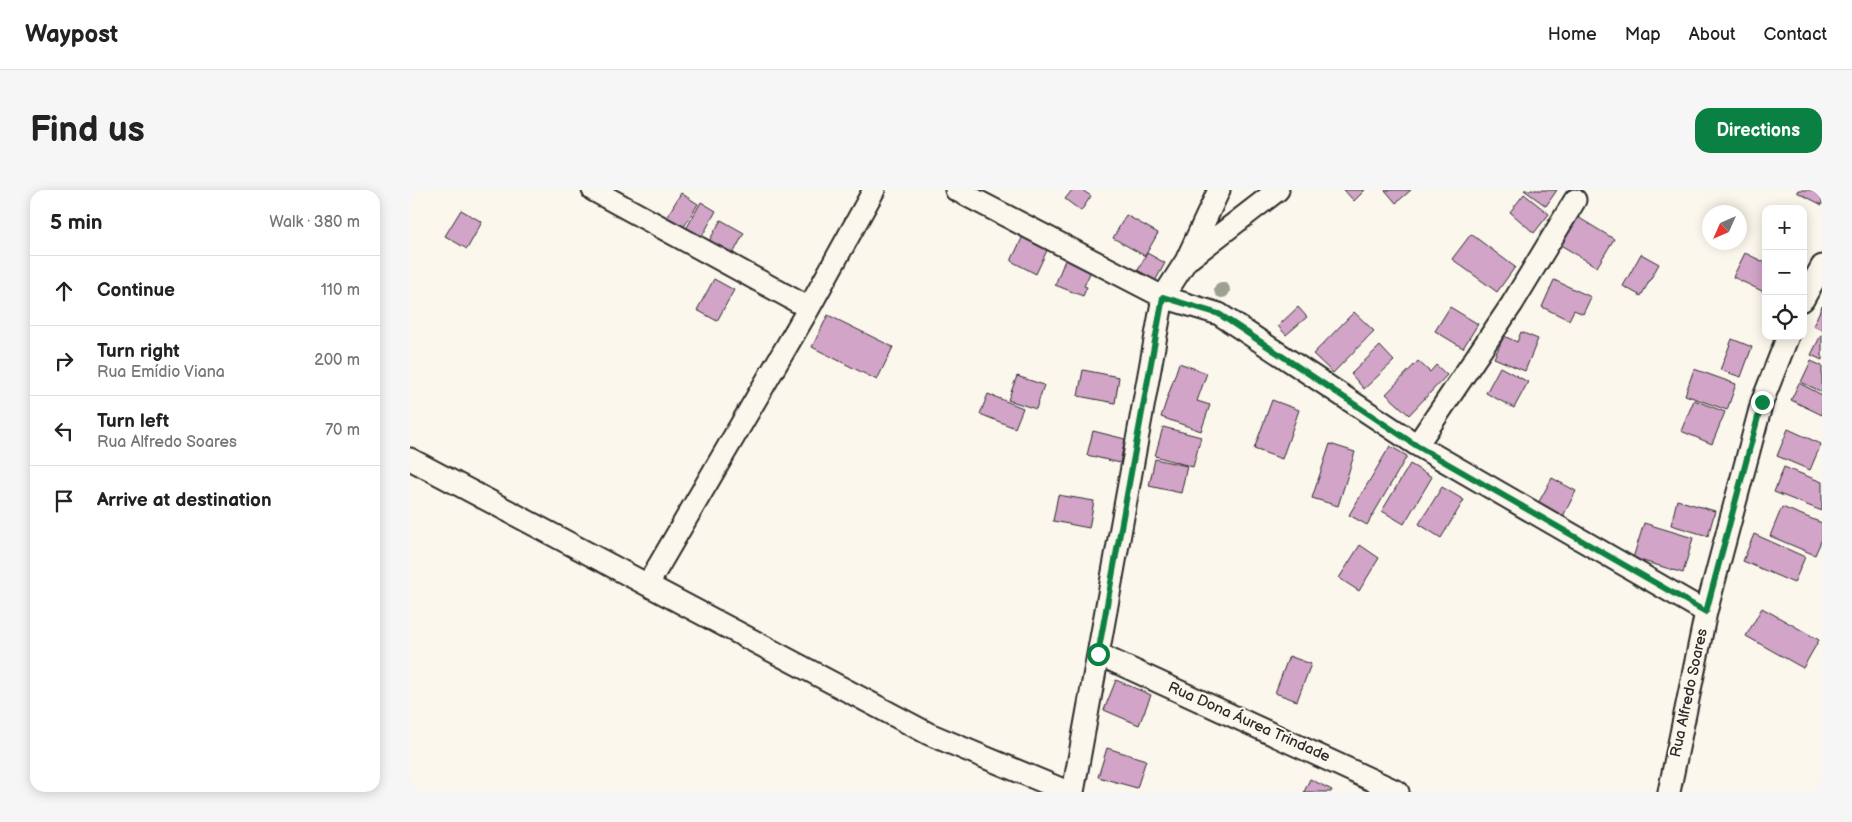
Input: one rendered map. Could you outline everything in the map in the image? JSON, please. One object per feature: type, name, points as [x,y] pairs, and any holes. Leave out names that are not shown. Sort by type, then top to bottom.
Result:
[{"type":"street","points":[[593,190],[809,308]]},
{"type":"street","points":[[648,584],[809,308],[874,190]]},
{"type":"street","points":[[956,190],[985,197],[1163,297],[1219,314],[1417,446],[1706,612]]},
{"type":"street","points":[[1073,792],[1163,297],[1186,261],[1220,190]]},
{"type":"street","points":[[1186,261],[1278,190]]},
{"type":"street","points":[[1417,446],[1512,304],[1575,200]]},
{"type":"street","points":[[1806,295],[1822,266]]},
{"type":"street","name":"Rua Alfredo Soares","points":[[1669,792],[1706,612],[1762,402],[1786,340]]},
{"type":"street","points":[[410,459],[928,734],[1068,792]]},
{"type":"street","name":"Rua Dona Áurea Trindade","points":[[1098,654],[1398,792]]},
{"type":"building","points":[[1072,190],[1082,190],[1091,196],[1081,211],[1065,199]]},
{"type":"building","points":[[1344,190],[1365,190],[1354,201]]},
{"type":"building","points":[[1385,190],[1411,190],[1396,203]]},
{"type":"building","points":[[1524,190],[1557,190],[1546,206]]},
{"type":"building","points":[[1798,190],[1822,190],[1822,205],[1797,192]]},
{"type":"building","points":[[681,193],[698,204],[682,230],[665,220]]},
{"type":"building","points":[[1524,194],[1549,214],[1534,233],[1510,212]]},
{"type":"building","points":[[701,202],[716,211],[700,240],[685,231]]},
{"type":"building","points":[[461,210],[482,222],[467,249],[445,236]]},
{"type":"building","points":[[1126,215],[1158,233],[1145,256],[1113,238]]},
{"type":"building","points":[[1576,216],[1614,239],[1597,267],[1559,244]]},
{"type":"building","points":[[721,220],[744,233],[733,254],[709,241]]},
{"type":"building","points":[[1024,234],[1049,246],[1036,274],[1011,261]]},
{"type":"building","points":[[1471,234],[1515,267],[1497,292],[1452,259]]},
{"type":"building","points":[[1147,253],[1165,263],[1154,283],[1136,274]]},
{"type":"building","points":[[1745,253],[1762,261],[1762,291],[1733,277]]},
{"type":"building","points":[[1641,254],[1659,264],[1641,296],[1623,286]]},
{"type":"building","points":[[1065,260],[1091,271],[1084,286],[1087,287],[1083,296],[1055,285]]},
{"type":"building","points":[[714,279],[734,290],[717,321],[697,310]]},
{"type":"building","points":[[1554,280],[1591,297],[1583,314],[1574,310],[1569,320],[1542,307]]},
{"type":"building","points":[[1822,306],[1822,330],[1813,326]]},
{"type":"building","points":[[1298,307],[1307,317],[1286,335],[1278,326]]},
{"type":"building","points":[[1450,307],[1478,324],[1463,348],[1435,331]]},
{"type":"building","points":[[1354,312],[1374,331],[1333,373],[1313,354]]},
{"type":"building","points":[[828,315],[893,347],[877,380],[812,347]]},
{"type":"building","points":[[1521,332],[1538,339],[1525,371],[1494,358],[1504,336],[1517,342]]},
{"type":"building","points":[[1822,335],[1822,360],[1811,355]]},
{"type":"building","points":[[1732,339],[1752,347],[1741,377],[1720,370]]},
{"type":"building","points":[[1380,346],[1394,361],[1364,389],[1351,374]]},
{"type":"building","points":[[1418,361],[1430,372],[1436,365],[1447,375],[1409,415],[1386,394]]},
{"type":"building","points":[[1811,361],[1822,366],[1822,392],[1801,382]]},
{"type":"building","points":[[1179,363],[1207,373],[1197,401],[1210,405],[1201,431],[1161,417]]},
{"type":"building","points":[[1500,367],[1528,382],[1514,408],[1486,393]]},
{"type":"building","points":[[1694,369],[1736,384],[1727,410],[1685,395]]},
{"type":"building","points":[[1083,370],[1119,377],[1115,403],[1078,396]]},
{"type":"building","points":[[1017,376],[1044,385],[1036,409],[1008,400]]},
{"type":"building","points":[[1799,383],[1822,395],[1822,415],[1791,400]]},
{"type":"building","points":[[988,394],[1023,408],[1015,428],[980,414]]},
{"type":"building","points":[[1272,400],[1299,410],[1282,459],[1254,449]]},
{"type":"building","points":[[1694,400],[1725,412],[1712,444],[1681,431]]},
{"type":"building","points":[[1163,427],[1201,437],[1193,467],[1155,456]]},
{"type":"building","points":[[1788,429],[1821,444],[1810,470],[1777,456]]},
{"type":"building","points":[[1093,431],[1125,439],[1120,463],[1087,455]]},
{"type":"building","points":[[1330,444],[1355,452],[1338,506],[1312,498]]},
{"type":"building","points":[[1390,446],[1407,456],[1367,525],[1349,515]]},
{"type":"building","points":[[1155,459],[1187,466],[1181,493],[1149,486]]},
{"type":"building","points":[[1410,464],[1432,477],[1404,524],[1382,511]]},
{"type":"building","points":[[1784,467],[1822,482],[1822,511],[1774,492]]},
{"type":"building","points":[[1552,478],[1576,491],[1560,522],[1535,509]]},
{"type":"building","points":[[1442,487],[1464,500],[1441,538],[1419,524]]},
{"type":"building","points":[[1058,495],[1094,501],[1089,528],[1053,521]]},
{"type":"building","points":[[1677,500],[1715,511],[1708,536],[1671,525]]},
{"type":"building","points":[[1782,507],[1822,523],[1822,539],[1815,555],[1770,536]]},
{"type":"building","points":[[1644,523],[1693,538],[1683,573],[1633,558]]},
{"type":"building","points":[[1754,534],[1805,557],[1794,583],[1743,561]]},
{"type":"building","points":[[1360,545],[1379,558],[1359,591],[1339,578]]},
{"type":"building","points":[[1762,608],[1819,640],[1803,668],[1746,636]]},
{"type":"building","points":[[1289,656],[1311,664],[1297,701],[1275,693]]},
{"type":"building","points":[[1116,680],[1151,695],[1139,725],[1104,710]]},
{"type":"building","points":[[1107,748],[1146,760],[1137,788],[1098,777]]},
{"type":"building","points":[[1310,779],[1332,790],[1331,792],[1304,792]]},
{"type":"route","points":[[1098,654],[1163,297],[1219,314],[1417,446],[1706,612],[1762,402]]}]
